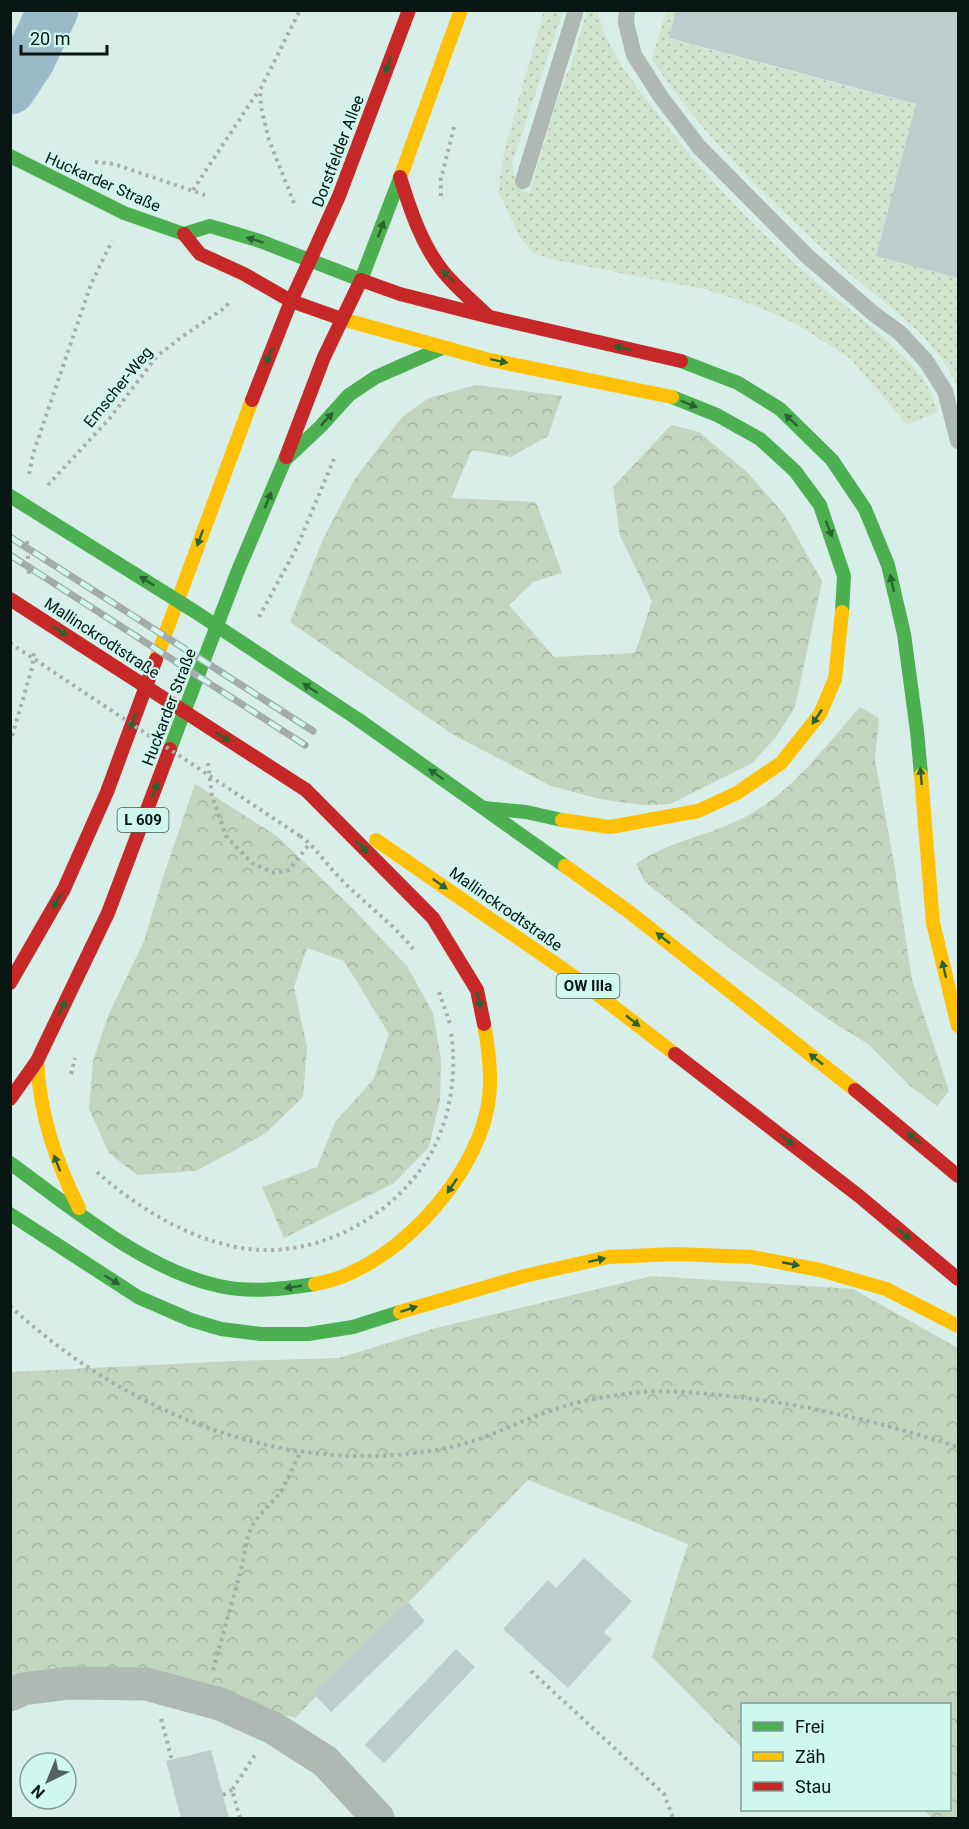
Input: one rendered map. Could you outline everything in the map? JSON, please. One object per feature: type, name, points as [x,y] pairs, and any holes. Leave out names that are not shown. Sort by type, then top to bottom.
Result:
[{"type":"main road","name":"Dorstfelder Allee","points":[[291,301],[342,187],[409,10]]},
{"type":"main road","name":"L 609","points":[[361,280],[461,10]]},
{"type":"main road","name":"Huckarder Straße","points":[[10,156],[124,213],[184,234],[200,254],[244,274],[291,301],[342,319]]},
{"type":"main road","points":[[400,177],[425,241],[442,270],[490,317]]},
{"type":"main road","points":[[184,234],[210,226],[260,241],[400,294],[679,360],[738,383],[780,409],[832,460],[865,509],[888,565],[901,623],[917,732],[933,923],[958,1026]]},
{"type":"main road","name":"Huckarder Straße","points":[[10,1099],[37,1060],[108,914],[237,573],[285,460],[324,357],[361,280]]},
{"type":"main road","name":"Huckarder Straße","points":[[10,983],[64,889],[107,792],[237,437],[291,301]]},
{"type":"main road","points":[[342,319],[442,348],[545,372],[665,394],[717,415],[760,439],[795,471],[820,505],[844,576],[841,636],[835,679],[820,714],[781,763],[737,793],[698,812],[610,827],[558,820],[526,812],[484,808]]},
{"type":"main road","points":[[285,460],[349,395],[376,376],[442,348]]},
{"type":"main road","points":[[10,496],[194,611],[359,720],[628,911],[862,1095],[958,1176]]},
{"type":"main road","name":"Mallinckrodtstraße","points":[[10,599],[306,790],[579,980],[859,1196],[958,1280]]},
{"type":"main road","points":[[10,1163],[138,1252],[179,1273],[219,1286],[251,1290],[284,1289],[313,1284],[364,1268],[433,1211],[453,1185],[473,1150],[487,1110],[490,1058],[477,990],[433,918],[306,790]]},
{"type":"main road","points":[[37,1060],[38,1091],[46,1131],[59,1170],[82,1215]]},
{"type":"main road","points":[[10,1214],[138,1297],[191,1320],[221,1329],[261,1334],[308,1334],[353,1327],[446,1297],[608,1257],[676,1254],[752,1257],[820,1270],[886,1289],[958,1326]]},
{"type":"main road","points":[[30,1244],[62,1249]]},
{"type":"street","points":[[10,1695],[23,1689],[69,1683],[146,1684],[220,1704],[273,1728],[325,1761],[378,1818]]},
{"type":"lane","points":[[523,181],[576,10]]},
{"type":"lane","points":[[627,10],[626,22],[634,55],[661,97],[699,147],[807,256],[874,314],[900,333],[926,361],[945,392],[958,441]]},
{"type":"path","points":[[193,190],[260,90],[300,10]]},
{"type":"path","points":[[260,90],[269,140],[294,203]]},
{"type":"path","points":[[444,206],[441,179],[457,119]]},
{"type":"path","points":[[94,162],[114,164],[212,198]]},
{"type":"path","points":[[28,478],[33,454],[84,304],[124,213]]},
{"type":"path","name":"Emscher-Weg","points":[[44,489],[110,418],[157,356],[226,307],[231,299]]},
{"type":"path","points":[[10,643],[310,843],[339,878],[385,918],[415,951]]},
{"type":"path","points":[[207,757],[212,796],[226,836],[252,863],[274,873],[289,870],[310,843]]},
{"type":"path","points":[[93,1168],[110,1183],[174,1225],[215,1241],[238,1247],[284,1248],[324,1241],[345,1233],[381,1210],[404,1188],[430,1154],[438,1135],[450,1098],[454,1051],[450,1027],[438,989]]},
{"type":"path","points":[[10,1306],[83,1363],[157,1406],[191,1422],[230,1436],[300,1453],[353,1456],[427,1451],[459,1445],[488,1436],[553,1410],[597,1398],[643,1392],[692,1392],[805,1407],[885,1426],[958,1447]]},
{"type":"path","points":[[210,1679],[242,1570],[248,1535],[254,1522],[281,1492],[300,1453]]},
{"type":"path","points":[[531,1671],[664,1794],[673,1818]]},
{"type":"path","points":[[158,1710],[172,1760]]},
{"type":"path","points":[[223,1795],[232,1790],[260,1746]]},
{"type":"path","points":[[232,1790],[240,1818]]},
{"type":"green space","points":[[544,11],[563,11],[512,164],[517,186],[529,193],[587,11],[598,11],[606,37],[626,72],[710,178],[775,245],[910,363],[930,391],[938,412],[907,425],[851,359],[798,325],[762,308],[708,290],[555,260],[533,253],[521,239],[499,193],[505,148]]},
{"type":"green space","points":[[666,11],[676,11],[670,39],[958,116],[958,143],[909,130],[876,255],[958,278],[958,389],[949,369],[923,336],[840,265],[739,168],[672,88],[652,59]]},
{"type":"green space","points":[[476,385],[562,396],[548,436],[511,457],[472,450],[451,498],[536,502],[562,573],[533,582],[509,605],[554,657],[635,653],[652,601],[620,536],[613,487],[671,425],[699,432],[748,473],[784,514],[822,581],[795,707],[776,737],[752,763],[670,804],[642,805],[600,799],[551,786],[452,734],[290,622],[324,537],[354,480],[402,417],[429,398]]},
{"type":"green space","points":[[860,707],[879,718],[875,760],[912,980],[949,1091],[937,1106],[910,1086],[868,1044],[831,1021],[726,946],[645,882],[636,864],[677,843],[735,822],[766,804],[809,766]]},
{"type":"green space","points":[[195,784],[277,836],[352,908],[407,966],[433,1013],[441,1060],[440,1100],[429,1147],[394,1183],[284,1238],[262,1187],[317,1167],[335,1122],[373,1080],[389,1034],[344,961],[307,948],[294,987],[307,1047],[303,1097],[266,1133],[196,1171],[137,1175],[109,1153],[89,1109],[93,1061],[108,1016],[144,941]]},
{"type":"green space","points":[[652,1276],[853,1289],[958,1348],[958,1818],[932,1818],[925,1811],[951,1811],[951,1703],[741,1703],[741,1747],[652,1657],[688,1544],[528,1480],[295,1718],[151,1679],[11,1687],[11,1372],[339,1358],[436,1328]]},
{"type":"building","points":[[676,10],[958,10],[958,278],[876,256],[916,104],[669,38]]},
{"type":"building","points":[[584,1558],[632,1601],[604,1632],[612,1639],[568,1688],[503,1629],[548,1580],[556,1588]]},
{"type":"building","points":[[408,1602],[425,1621],[331,1712],[313,1693]]},
{"type":"building","points":[[456,1649],[475,1667],[384,1763],[365,1745]]},
{"type":"building","points":[[211,1750],[229,1818],[181,1818],[166,1761]]},
{"type":"waterway","points":[[10,89],[30,59],[53,10]]},
{"type":"railway","points":[[10,537],[313,731]]},
{"type":"railway","points":[[10,555],[305,745]]},
{"type":"traffic: fast","points":[[10,156],[124,213],[184,234],[210,226],[260,241],[361,280],[400,178]]},
{"type":"traffic: fast","points":[[285,460],[349,395],[376,377],[442,348]]},
{"type":"traffic: fast","points":[[681,361],[738,383],[780,409],[832,460],[865,509],[888,565],[904,634],[921,775]]},
{"type":"traffic: fast","points":[[672,397],[717,415],[760,439],[795,471],[820,505],[844,576],[842,612]]},
{"type":"traffic: fast","points":[[170,749],[237,573],[286,457]]},
{"type":"traffic: fast","points":[[10,496],[194,611],[359,720]]},
{"type":"traffic: fast","points":[[359,720],[565,866]]},
{"type":"traffic: fast","points":[[484,808],[526,812],[562,820]]},
{"type":"traffic: fast","points":[[10,1163],[83,1217],[136,1252],[191,1278],[219,1286],[255,1290],[315,1284]]},
{"type":"traffic: fast","points":[[10,1214],[138,1297],[191,1320],[221,1329],[261,1334],[308,1334],[353,1327],[400,1312]]},
{"type":"traffic: slow","points":[[400,178],[461,10]]},
{"type":"traffic: slow","points":[[342,319],[486,359],[672,397]]},
{"type":"traffic: slow","points":[[156,659],[252,400]]},
{"type":"traffic: slow","points":[[562,820],[610,827],[698,811],[737,793],[781,763],[820,714],[835,679],[842,612]]},
{"type":"traffic: slow","points":[[921,775],[933,923],[958,1026]]},
{"type":"traffic: slow","points":[[376,840],[579,980],[675,1054]]},
{"type":"traffic: slow","points":[[565,866],[628,911],[855,1090]]},
{"type":"traffic: slow","points":[[315,1284],[343,1276],[371,1262],[398,1243],[424,1220],[446,1194],[478,1138],[487,1110],[490,1067],[484,1024]]},
{"type":"traffic: slow","points":[[37,1061],[41,1100],[50,1137],[79,1208]]},
{"type":"traffic: slow","points":[[400,1312],[524,1276],[608,1257],[676,1254],[752,1257],[820,1270],[886,1289],[958,1326]]},
{"type":"traffic: jam","points":[[310,260],[339,196],[409,10]]},
{"type":"traffic: jam","points":[[400,177],[428,249],[442,270],[488,316]]},
{"type":"traffic: jam","points":[[184,234],[200,254],[244,274],[291,301],[342,319]]},
{"type":"traffic: jam","points":[[252,400],[291,301],[310,260]]},
{"type":"traffic: jam","points":[[286,457],[324,357],[361,280]]},
{"type":"traffic: jam","points":[[361,280],[400,294],[490,317],[681,361]]},
{"type":"traffic: jam","points":[[10,599],[306,790]]},
{"type":"traffic: jam","points":[[10,983],[64,889],[107,792],[156,659]]},
{"type":"traffic: jam","points":[[10,1099],[37,1061],[108,913],[170,749]]},
{"type":"traffic: jam","points":[[306,790],[433,918],[477,990],[484,1024]]},
{"type":"traffic: jam","points":[[675,1054],[859,1196],[958,1279]]},
{"type":"traffic: jam","points":[[855,1090],[958,1176]]}]
